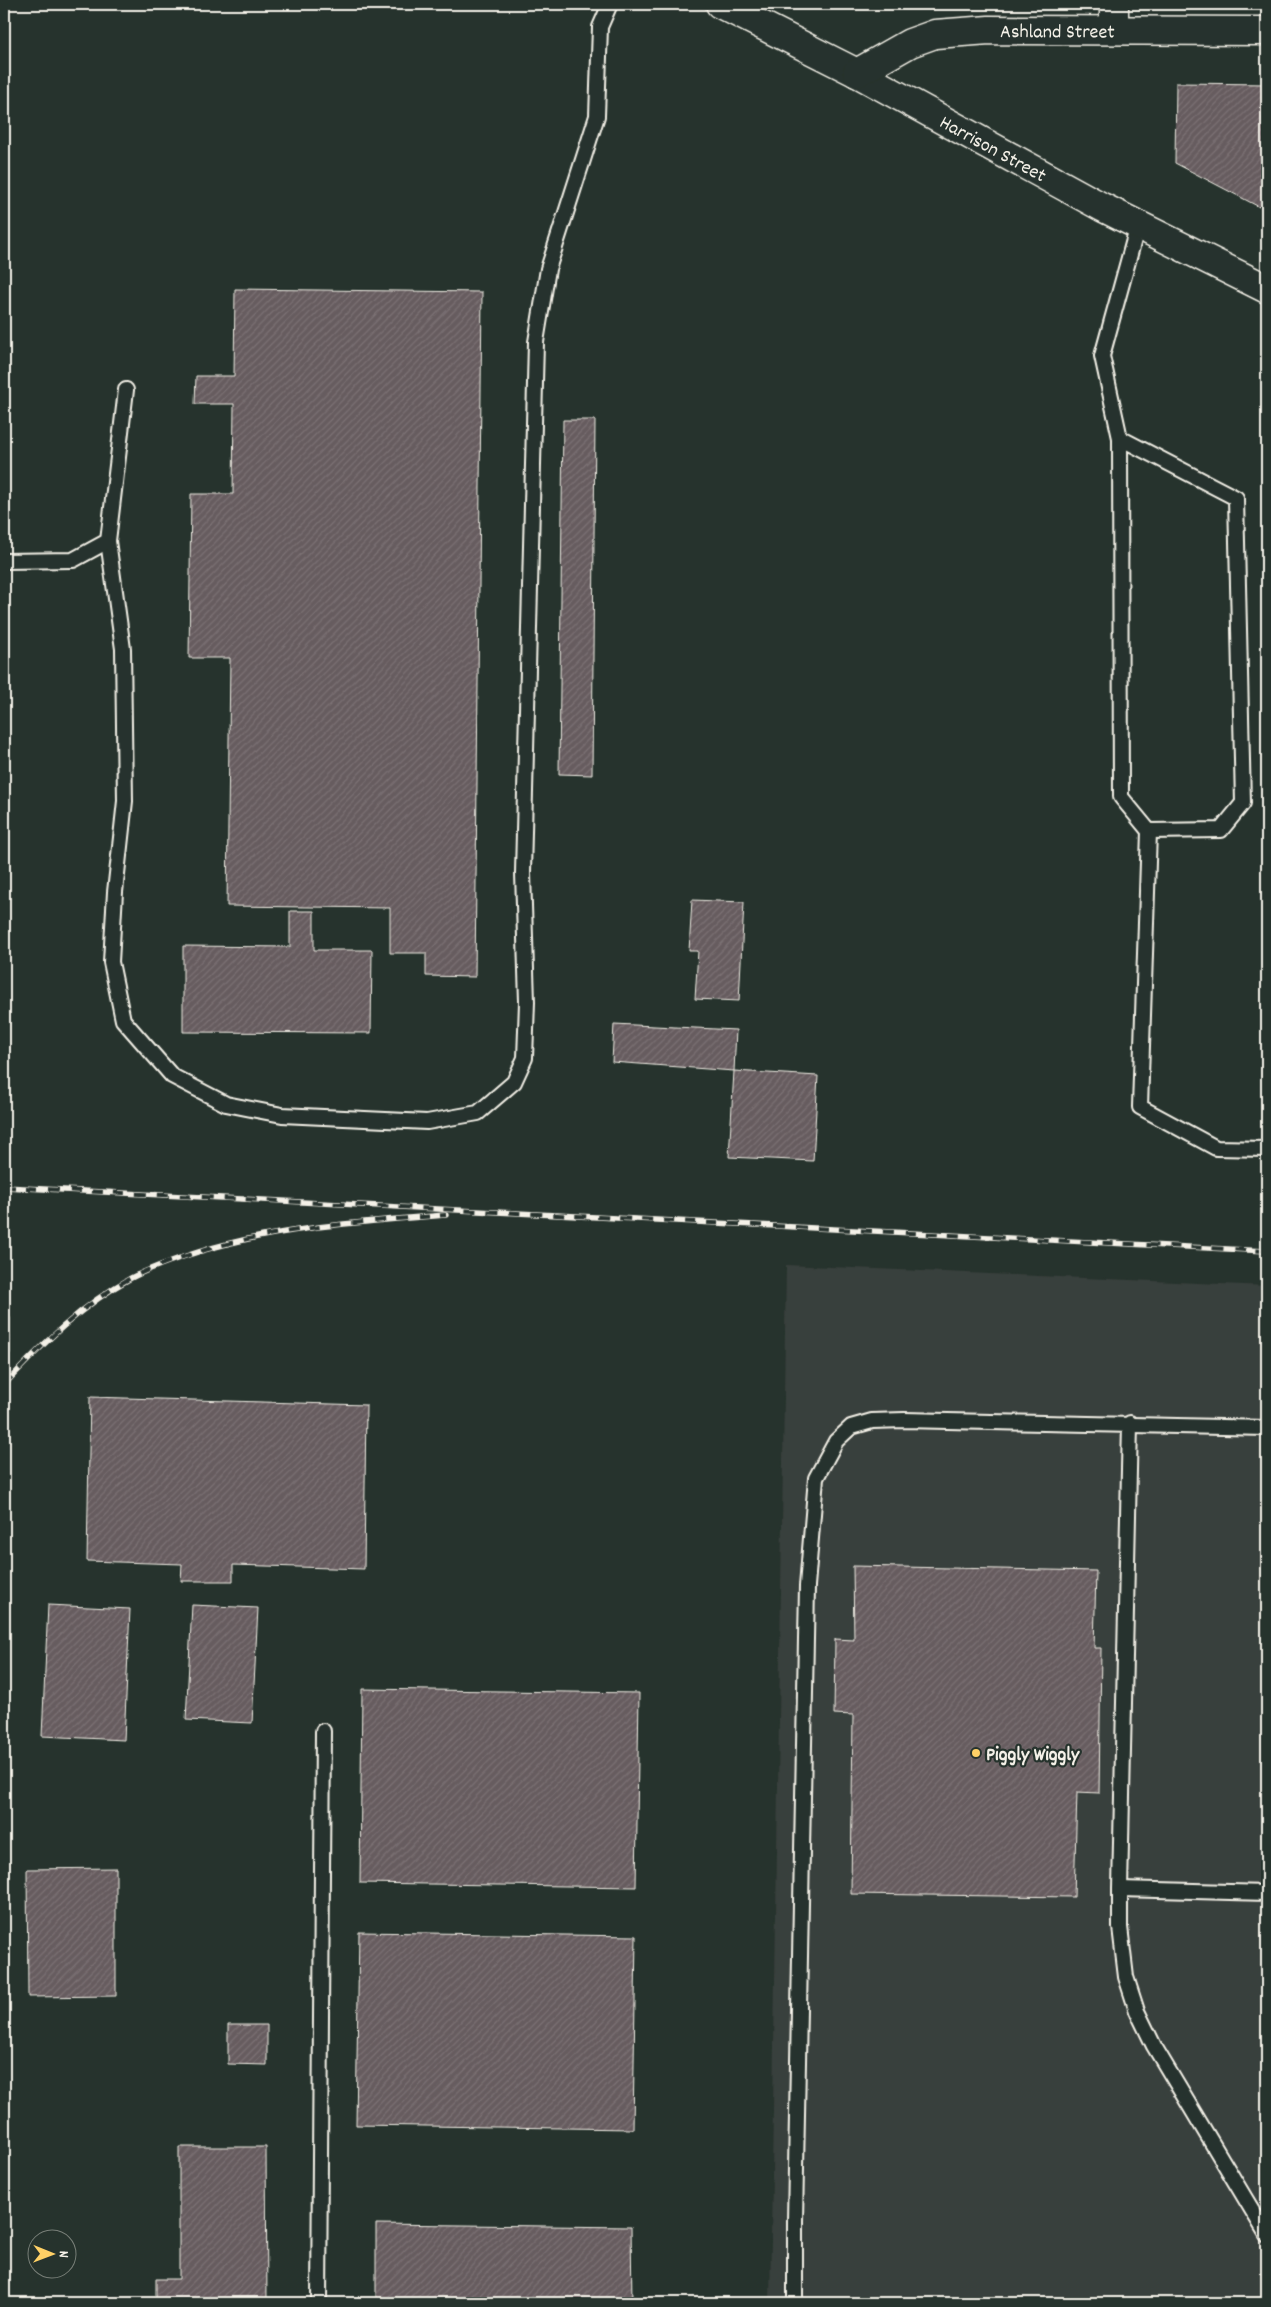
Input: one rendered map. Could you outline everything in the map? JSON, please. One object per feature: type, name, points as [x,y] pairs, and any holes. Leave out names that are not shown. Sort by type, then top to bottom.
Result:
[{"type":"street","name":"Harrison Street","points":[[720,4],[856,73],[1138,225],[1267,289]]},
{"type":"street","name":"Ashland Street","points":[[856,73],[910,43],[935,34],[1114,16],[1267,31]]},
{"type":"lane","points":[[126,390],[108,541],[123,649],[125,801],[115,892],[111,962],[123,1020],[172,1076],[226,1104],[282,1115],[427,1122],[478,1113],[514,1082],[524,1058],[527,1002],[523,874],[536,342],[548,269],[597,116],[600,27],[610,4]]},
{"type":"lane","points":[[1138,225],[1102,356],[1120,438],[1121,797],[1149,831],[1140,1107],[1216,1148],[1267,1149]]},
{"type":"lane","points":[[1120,438],[1236,498],[1243,803],[1221,830],[1149,831]]},
{"type":"lane","points":[[4,561],[73,560],[108,541]]},
{"type":"lane","points":[[795,2303],[794,2221],[807,1586],[816,1478],[836,1441],[851,1427],[872,1421],[1130,1423],[1267,1428]]},
{"type":"lane","points":[[1130,1423],[1120,1889],[1120,1927],[1126,1977],[1137,2012],[1154,2046],[1267,2236]]},
{"type":"lane","points":[[319,2303],[323,1730]]},
{"type":"lane","points":[[1120,1889],[1267,1893]]},
{"type":"shaded area","points":[[786,1265],[1267,1286],[1267,2303],[770,2303]]},
{"type":"building","points":[[1176,83],[1267,84],[1267,211],[1175,163]]},
{"type":"building","points":[[235,289],[482,292],[475,977],[426,976],[426,953],[390,953],[390,908],[227,906],[230,658],[189,658],[191,494],[233,494],[234,404],[195,404],[196,376],[234,376]]},
{"type":"building","points":[[563,420],[595,420],[592,775],[559,774]]},
{"type":"building","points":[[692,900],[744,902],[739,1001],[695,999],[698,951],[689,951]]},
{"type":"building","points":[[290,911],[314,911],[314,950],[372,950],[371,1033],[183,1032],[183,946],[290,947]]},
{"type":"building","points":[[614,1024],[736,1030],[734,1071],[612,1062]]},
{"type":"building","points":[[734,1071],[818,1076],[813,1161],[729,1157]]},
{"type":"building","points":[[4,1318],[10,1318],[10,1353],[4,1353]]},
{"type":"building","points":[[90,1397],[366,1405],[364,1569],[233,1565],[233,1581],[181,1581],[182,1564],[87,1561]]},
{"type":"building","name":"Piggly Wiggly","points":[[853,1566],[1096,1571],[1094,1648],[1101,1648],[1099,1793],[1077,1792],[1074,1897],[851,1894],[853,1715],[834,1714],[835,1639],[854,1640]]},
{"type":"building","points":[[48,1605],[130,1609],[124,1740],[42,1736]]},
{"type":"building","points":[[192,1605],[258,1608],[252,1723],[186,1720]]},
{"type":"building","points":[[362,1689],[639,1693],[636,1887],[360,1883]]},
{"type":"building","points":[[116,1868],[116,1996],[28,1997],[27,1869]]},
{"type":"building","points":[[359,1932],[636,1936],[633,2129],[356,2125]]},
{"type":"building","points":[[228,2025],[267,2025],[267,2065],[228,2064]]},
{"type":"building","points":[[179,2147],[266,2147],[267,2303],[156,2303],[156,2279],[179,2279]]},
{"type":"building","points":[[376,2224],[631,2227],[632,2303],[376,2303]]},
{"type":"railway","points":[[4,1187],[1267,1251]]},
{"type":"railway","points":[[4,1385],[48,1340],[79,1313],[113,1289],[147,1270],[198,1252],[290,1231],[352,1223],[446,1215]]},
{"type":"place","name":"Piggly Wiggly","points":[[976,1753]]}]
